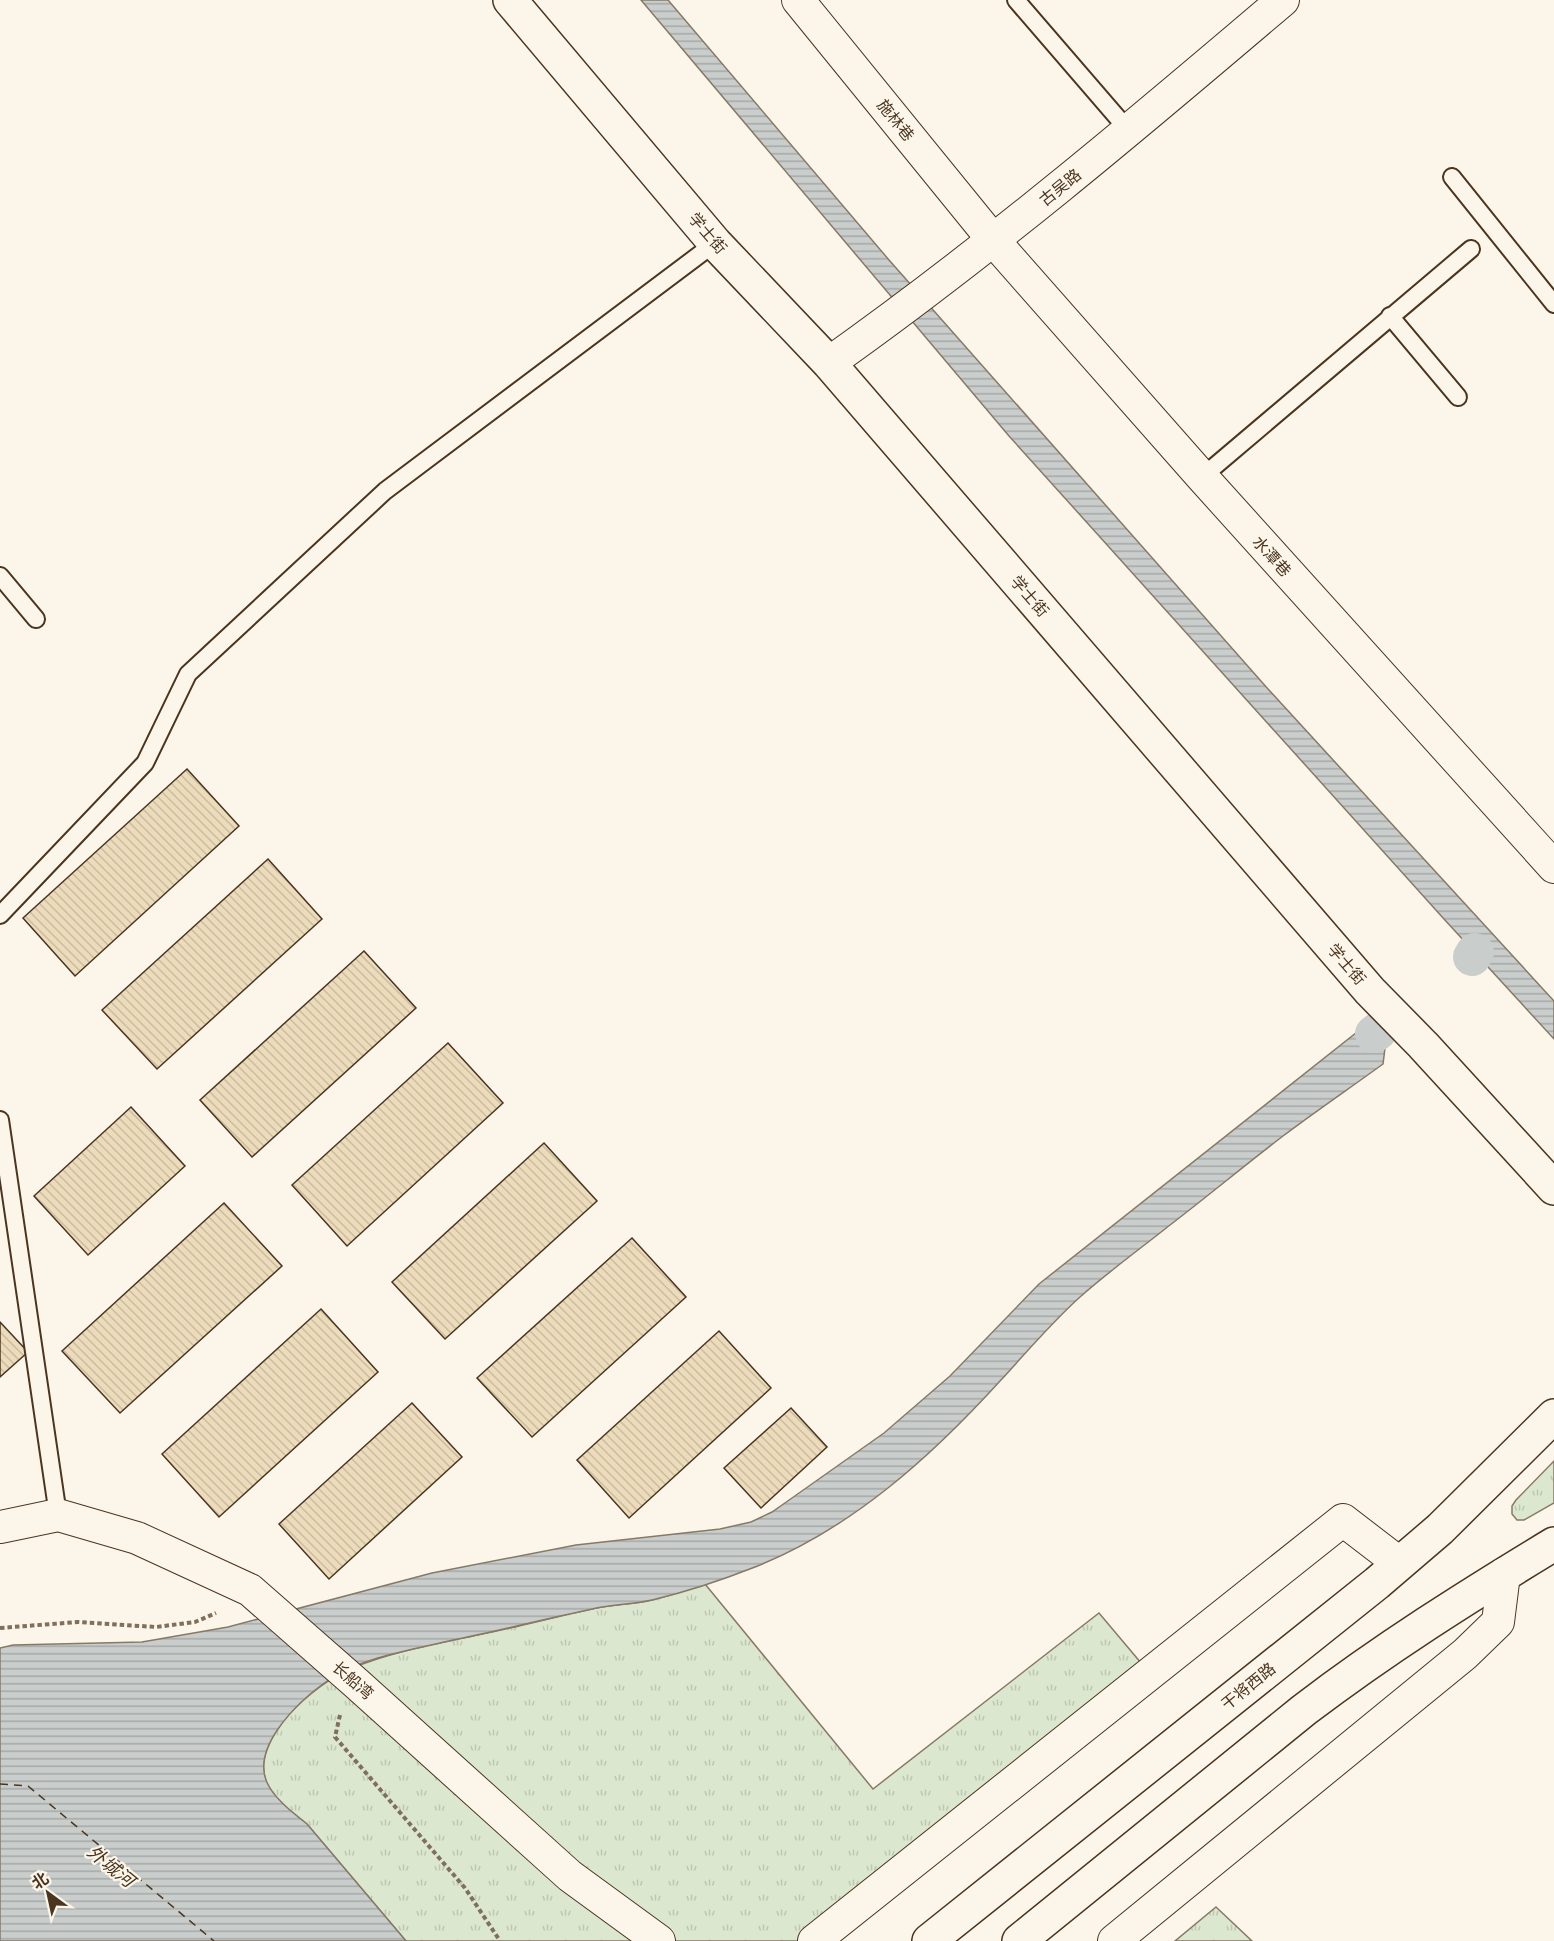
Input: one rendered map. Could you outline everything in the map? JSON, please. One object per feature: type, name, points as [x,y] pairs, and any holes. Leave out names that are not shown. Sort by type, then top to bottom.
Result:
[{"type":"street","name":"学士街","points":[[510,0],[715,243],[829,363],[1370,991],[1423,1045],[1554,1188]]},
{"type":"street","name":"施林巷","points":[[798,0],[994,241]]},
{"type":"street","name":"古吴路","points":[[829,363],[994,241],[1129,131],[1283,0]]},
{"type":"street","name":"水潭巷","points":[[994,241],[1202,477],[1554,867]]},
{"type":"street","name":"干将西路","points":[[929,1941],[1323,1627],[1440,1528],[1554,1416]]},
{"type":"street","name":"长船湾","points":[[0,1527],[58,1515],[137,1538],[250,1590],[570,1875],[659,1941]]},
{"type":"street","points":[[814,1941],[1342,1520],[1399,1563]]},
{"type":"street","points":[[1018,1941],[1320,1698],[1386,1649],[1554,1544]]},
{"type":"street","points":[[1114,1941],[1465,1654],[1498,1622],[1504,1574]]},
{"type":"lane","points":[[1016,0],[1129,131]]},
{"type":"lane","points":[[1452,177],[1554,304]]},
{"type":"lane","points":[[0,915],[146,763],[188,674],[385,491],[715,243]]},
{"type":"lane","points":[[1202,477],[1471,249]]},
{"type":"lane","points":[[1390,316],[1458,397]]},
{"type":"lane","points":[[0,576],[36,619]]},
{"type":"lane","points":[[0,1120],[58,1515]]},
{"type":"path","points":[[0,1628],[78,1622],[156,1627],[195,1622],[221,1611]]},
{"type":"path","points":[[340,1714],[335,1737],[465,1888],[500,1941]]},
{"type":"green space","points":[[1554,1461],[1554,1503],[1524,1520],[1517,1520],[1512,1514],[1512,1506]]},
{"type":"green space","points":[[705,1584],[873,1789],[1099,1613],[1152,1676],[826,1941],[406,1941],[307,1824],[289,1810],[269,1788],[264,1765],[267,1748],[276,1731],[304,1700],[336,1676],[350,1669],[413,1649],[602,1607],[652,1600]]},
{"type":"green space","points":[[1216,1907],[1252,1941],[1175,1941]]},
{"type":"water","points":[[641,0],[668,0],[889,260],[1268,689],[1554,1001],[1554,1039],[1009,436]]},
{"type":"water","name":"外城河","points":[[1366,1025],[1385,1048],[1383,1064],[1283,1136],[1091,1288],[1069,1307],[946,1437],[888,1488],[824,1533],[755,1567],[678,1593],[646,1601],[583,1611],[373,1659],[343,1671],[302,1702],[283,1722],[269,1745],[264,1759],[267,1783],[282,1803],[307,1824],[406,1941],[0,1941],[0,1648],[13,1645],[142,1642],[228,1627],[432,1573],[576,1545],[720,1529],[751,1522],[772,1512],[884,1433],[950,1376],[1039,1284]]},
{"type":"building","points":[[187,769],[239,826],[75,976],[23,918]]},
{"type":"building","points":[[268,859],[322,919],[157,1069],[102,1010]]},
{"type":"building","points":[[364,951],[416,1008],[252,1157],[200,1100]]},
{"type":"building","points":[[448,1043],[503,1103],[347,1246],[292,1185]]},
{"type":"building","points":[[131,1107],[185,1166],[88,1255],[34,1196]]},
{"type":"building","points":[[544,1143],[597,1201],[445,1339],[392,1282]]},
{"type":"building","points":[[224,1203],[282,1266],[120,1413],[62,1351]]},
{"type":"building","points":[[632,1238],[686,1297],[532,1437],[477,1378]]},
{"type":"building","points":[[321,1309],[378,1372],[219,1517],[162,1454]]},
{"type":"building","points":[[0,1322],[28,1352],[0,1377]]},
{"type":"building","points":[[719,1331],[771,1388],[629,1518],[577,1460]]},
{"type":"building","points":[[412,1403],[462,1457],[329,1579],[279,1524]]},
{"type":"building","points":[[791,1408],[827,1447],[761,1508],[724,1468]]},
{"type":"waterway","points":[[1472,957],[1475,952]]},
{"type":"waterway","points":[[1374,1034],[1378,1031]]},
{"type":"ferry route","points":[[0,1784],[28,1786],[214,1941]]}]
